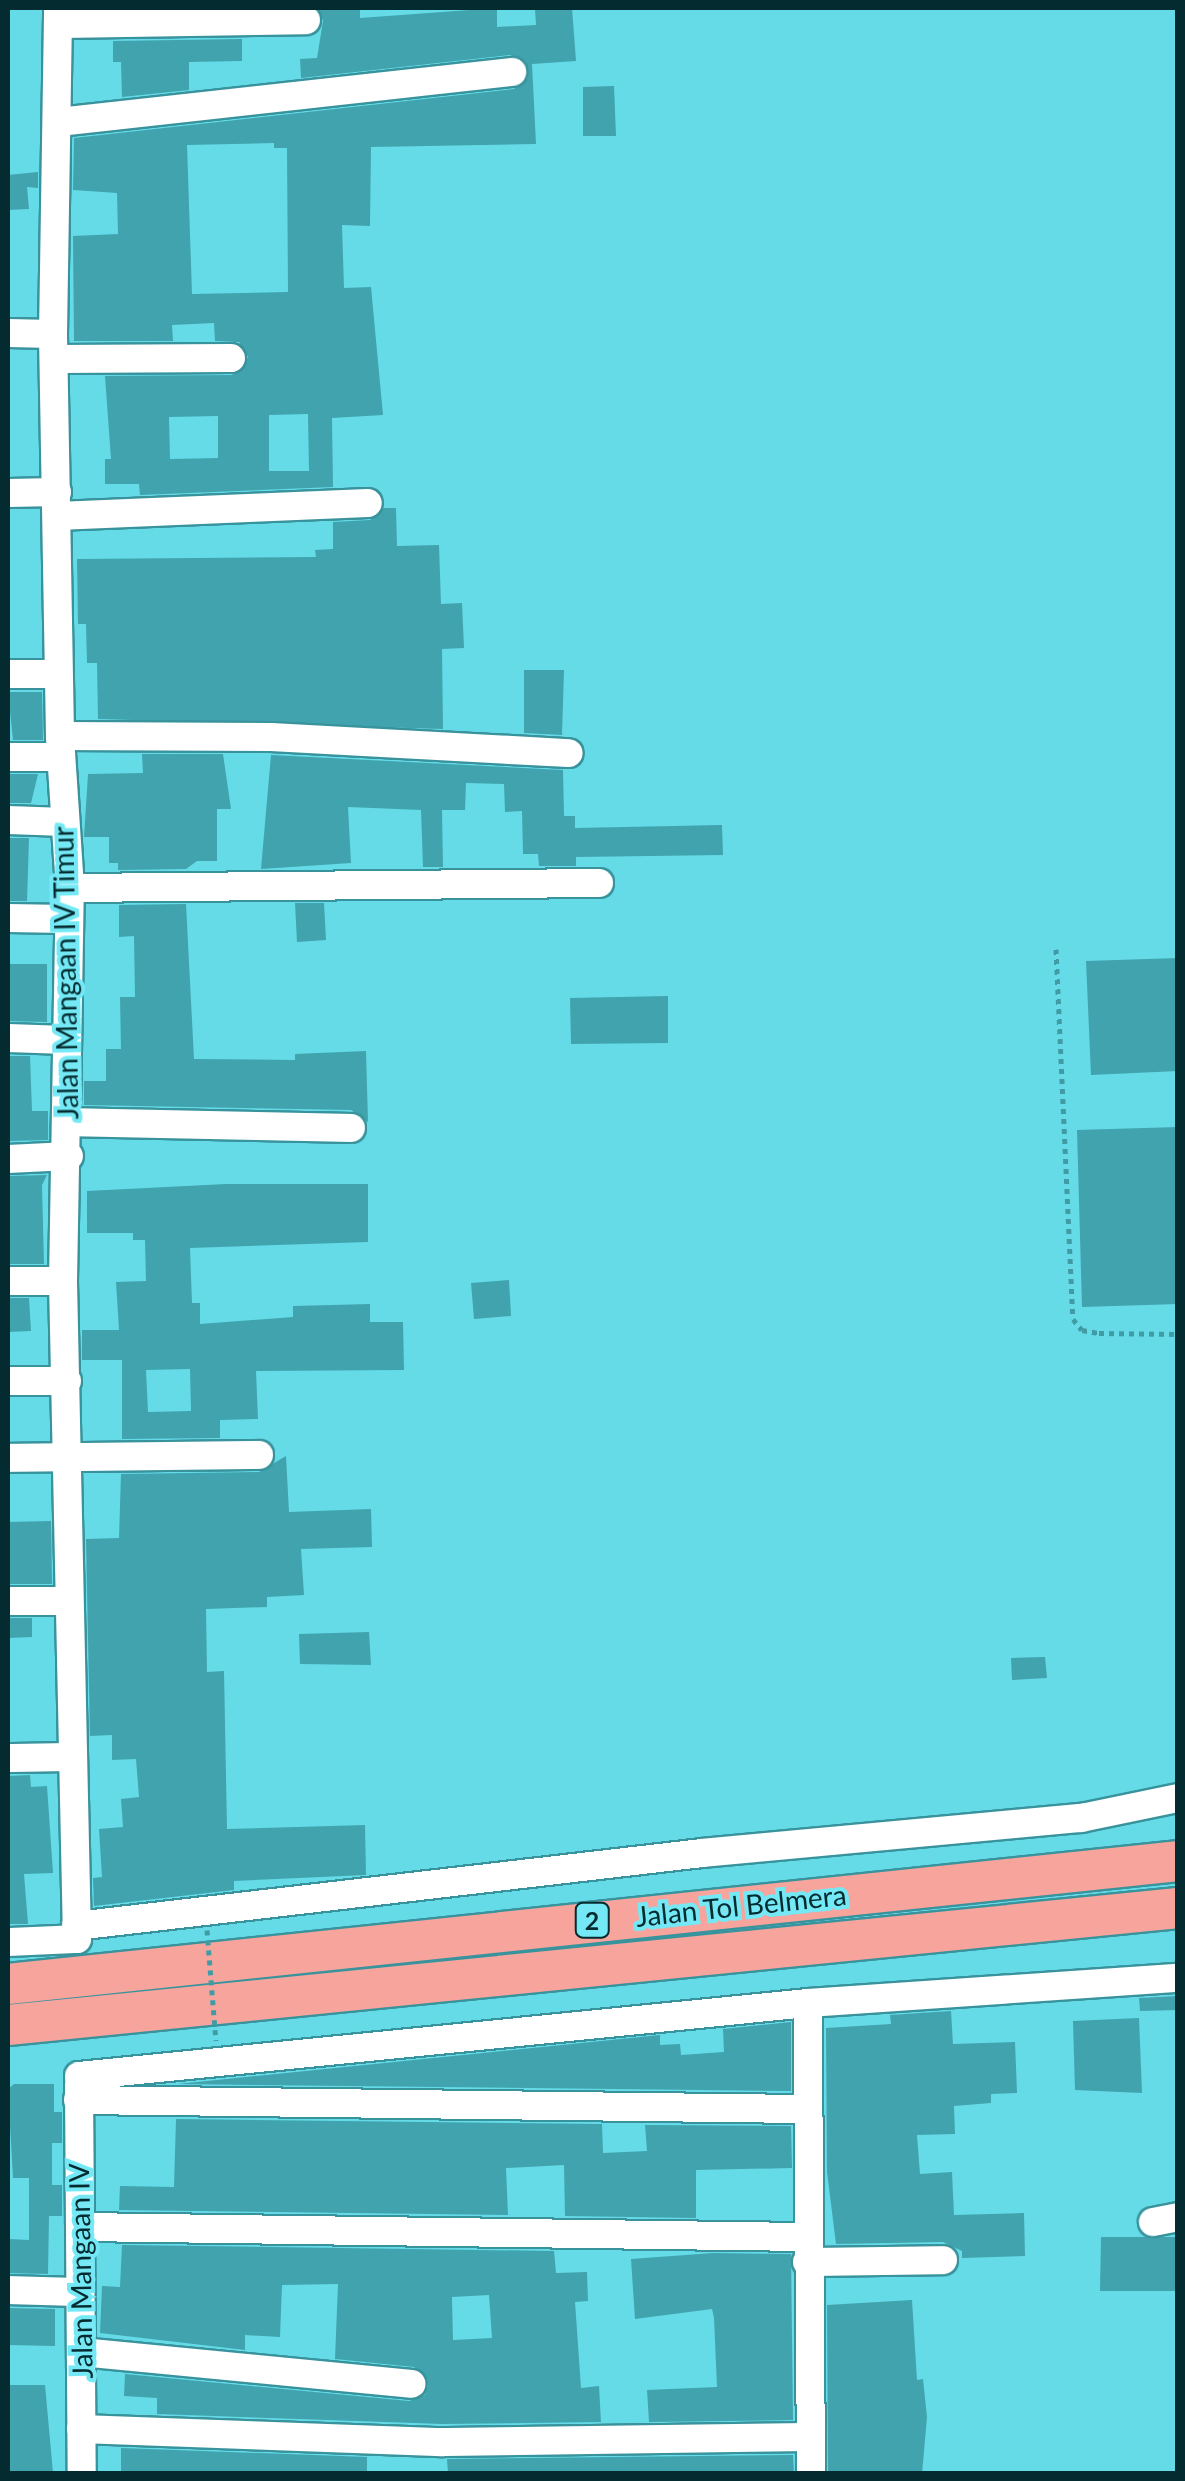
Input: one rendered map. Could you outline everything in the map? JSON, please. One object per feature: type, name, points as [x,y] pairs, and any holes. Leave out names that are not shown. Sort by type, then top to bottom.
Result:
[{"type":"highway","name":"Jalan Tol Belmera","points":[[8,1984],[1178,1861]]},
{"type":"highway","name":"Jalan Tol Belmera","points":[[8,2025],[1178,1908]]},
{"type":"street","points":[[58,16],[306,20]]},
{"type":"street","name":"Jalan Mangaan IV Timur","points":[[58,16],[58,674],[70,888],[63,1281],[69,1757],[77,1932]]},
{"type":"street","points":[[60,122],[512,72]]},
{"type":"street","points":[[8,333],[55,347],[230,358]]},
{"type":"street","points":[[8,493],[57,504],[368,503]]},
{"type":"street","points":[[8,674],[58,674]]},
{"type":"street","points":[[8,757],[60,747],[271,737],[569,752]]},
{"type":"street","points":[[8,820],[64,822]]},
{"type":"street","points":[[70,888],[598,883]]},
{"type":"street","points":[[8,918],[68,918]]},
{"type":"street","points":[[8,1038],[66,1040]]},
{"type":"street","points":[[66,1122],[351,1128]]},
{"type":"street","points":[[8,1159],[68,1156]]},
{"type":"street","points":[[8,1281],[63,1281]]},
{"type":"street","points":[[8,1381],[67,1381]]},
{"type":"street","points":[[8,1458],[259,1455]]},
{"type":"street","points":[[8,1601],[68,1601]]},
{"type":"street","points":[[8,1758],[69,1757]]},
{"type":"street","points":[[8,1942],[702,1853],[1080,1818],[1178,1798]]},
{"type":"street","points":[[79,2081],[808,2004],[1178,1978]]},
{"type":"street","points":[[808,2004],[805,2110],[811,2474]]},
{"type":"street","points":[[79,2081],[805,2110]]},
{"type":"street","name":"Jalan Mangaan IV","points":[[79,2081],[82,2474]]},
{"type":"street","points":[[80,2226],[807,2250],[943,2260]]},
{"type":"street","points":[[8,2290],[80,2292]]},
{"type":"street","points":[[81,2352],[410,2384]]},
{"type":"street","points":[[81,2429],[444,2442],[810,2437]]},
{"type":"path","points":[[1056,949],[1072,1319],[1082,1330],[1100,1333],[1178,1334]]},
{"type":"path","points":[[207,1930],[216,2041]]},
{"type":"building","points":[[318,8],[360,8],[360,18],[497,8],[497,27],[536,25],[535,9],[572,8],[576,61],[532,64],[536,144],[371,147],[370,226],[342,225],[344,288],[371,287],[383,415],[332,418],[333,487],[140,495],[139,484],[105,484],[105,459],[111,459],[105,376],[232,375],[248,357],[239,342],[215,341],[214,323],[172,325],[173,341],[74,341],[73,236],[118,234],[117,193],[73,190],[74,138],[514,89],[528,78],[525,61],[510,55],[301,78],[300,59],[317,58],[323,21]],"holes":[[[274,143],[274,148],[287,148],[288,292],[192,294],[187,145]],[[308,414],[309,471],[269,471],[269,415]],[[218,416],[218,458],[170,459],[169,417]]]},
{"type":"building","points":[[242,39],[242,61],[189,62],[189,90],[122,97],[121,62],[113,62],[113,41]]},
{"type":"building","points":[[614,86],[616,136],[583,136],[583,87]]},
{"type":"building","points":[[38,172],[38,188],[27,187],[29,209],[8,210],[8,175]]},
{"type":"building","points":[[384,508],[396,508],[397,546],[439,545],[441,604],[462,603],[464,648],[442,649],[443,729],[98,719],[97,663],[87,663],[86,624],[78,624],[77,559],[316,557],[315,550],[333,549],[333,522],[370,520]]},
{"type":"building","points":[[524,670],[564,670],[562,735],[524,733]]},
{"type":"building","points":[[8,692],[42,692],[43,740],[13,740]]},
{"type":"building","points":[[142,754],[223,754],[231,809],[217,809],[217,861],[197,861],[186,869],[118,870],[118,863],[109,863],[109,837],[84,837],[88,774],[143,773]]},
{"type":"building","points":[[271,755],[563,770],[564,816],[575,816],[575,828],[722,825],[723,855],[576,857],[576,866],[539,866],[538,854],[523,854],[522,811],[505,812],[504,784],[466,783],[465,810],[442,810],[443,867],[423,867],[421,810],[348,807],[351,863],[261,869]]},
{"type":"building","points":[[8,774],[38,774],[31,803],[8,803]]},
{"type":"building","points":[[8,838],[29,838],[27,901],[8,901]]},
{"type":"building","points":[[295,903],[324,903],[326,940],[297,942]]},
{"type":"building","points":[[186,904],[194,1059],[295,1060],[295,1054],[366,1051],[368,1122],[351,1110],[84,1105],[84,1081],[106,1081],[106,1049],[121,1049],[120,997],[135,997],[134,936],[119,937],[119,905]]},
{"type":"building","points":[[1178,958],[1178,1071],[1091,1075],[1086,961]]},
{"type":"building","points":[[8,964],[47,964],[47,1022],[8,1021]]},
{"type":"building","points":[[668,996],[668,1043],[571,1044],[570,998]]},
{"type":"building","points":[[8,1056],[30,1056],[32,1111],[48,1111],[48,1140],[8,1141]]},
{"type":"building","points":[[1178,1127],[1178,1304],[1082,1307],[1077,1130]]},
{"type":"building","points":[[47,1175],[42,1185],[44,1264],[8,1264],[8,1176]]},
{"type":"building","points":[[226,1184],[368,1184],[368,1242],[190,1248],[192,1303],[200,1303],[200,1324],[293,1317],[293,1306],[370,1304],[370,1322],[403,1322],[404,1370],[256,1371],[258,1419],[220,1420],[220,1438],[122,1439],[122,1360],[82,1360],[82,1330],[119,1330],[116,1282],[146,1281],[145,1240],[133,1240],[133,1233],[87,1233],[87,1191]],"holes":[[[190,1369],[191,1411],[148,1412],[146,1370]]]},
{"type":"building","points":[[509,1280],[511,1316],[474,1319],[471,1283]]},
{"type":"building","points":[[8,1298],[29,1298],[31,1331],[8,1332]]},
{"type":"building","points":[[286,1456],[289,1512],[371,1509],[372,1547],[301,1549],[304,1595],[267,1597],[267,1607],[206,1609],[207,1672],[224,1671],[227,1829],[365,1825],[366,1875],[234,1881],[234,1890],[94,1906],[93,1878],[102,1877],[99,1829],[123,1827],[121,1799],[139,1797],[136,1759],[112,1760],[112,1735],[90,1736],[86,1539],[119,1538],[121,1474],[259,1472]]},
{"type":"building","points":[[51,1521],[52,1584],[8,1584],[8,1522]]},
{"type":"building","points":[[8,1618],[32,1618],[32,1637],[8,1638]]},
{"type":"building","points":[[369,1632],[371,1665],[300,1664],[299,1634]]},
{"type":"building","points":[[1045,1657],[1047,1678],[1012,1680],[1011,1658]]},
{"type":"building","points":[[30,1775],[31,1787],[47,1786],[53,1873],[24,1874],[28,1924],[8,1924],[8,1776]]},
{"type":"building","points":[[1178,1996],[1178,2010],[1140,2011],[1139,1998]]},
{"type":"building","points":[[951,2011],[953,2044],[1015,2042],[1017,2093],[991,2094],[991,2103],[954,2106],[955,2134],[917,2135],[920,2174],[952,2172],[954,2215],[1024,2213],[1025,2256],[962,2258],[962,2251],[943,2242],[836,2244],[827,2172],[826,2028],[891,2024],[890,2015]]},
{"type":"building","points":[[1139,2018],[1142,2093],[1075,2090],[1073,2021]]},
{"type":"building","points":[[791,2022],[791,2091],[177,2084],[660,2035],[660,2045],[680,2044],[681,2055],[724,2052],[723,2029]]},
{"type":"building","points":[[14,2084],[54,2084],[54,2112],[62,2112],[62,2143],[52,2143],[52,2185],[62,2185],[62,2216],[49,2216],[48,2274],[8,2273],[8,2239],[29,2240],[29,2178],[13,2178],[8,2089]]},
{"type":"building","points":[[176,2119],[602,2124],[603,2153],[647,2151],[645,2125],[791,2126],[792,2168],[696,2170],[696,2218],[565,2216],[564,2165],[506,2168],[508,2215],[119,2210],[120,2186],[174,2187]]},
{"type":"building","points":[[1101,2237],[1178,2237],[1178,2291],[1100,2291]]},
{"type":"building","points":[[122,2245],[554,2251],[556,2273],[587,2272],[588,2301],[575,2302],[581,2388],[599,2386],[601,2422],[443,2424],[157,2414],[157,2398],[124,2396],[125,2374],[409,2401],[425,2395],[428,2385],[414,2367],[335,2359],[338,2284],[282,2285],[280,2337],[245,2335],[245,2350],[100,2333],[102,2286],[120,2287]],"holes":[[[489,2295],[492,2338],[453,2340],[452,2297]]]},
{"type":"building","points":[[713,2253],[791,2254],[793,2420],[649,2422],[647,2390],[717,2387],[714,2318],[712,2309],[635,2319],[631,2259]]},
{"type":"building","points":[[912,2300],[917,2380],[923,2379],[927,2417],[922,2474],[828,2474],[827,2305]]},
{"type":"building","points":[[8,2308],[55,2309],[55,2346],[8,2345]]},
{"type":"building","points":[[8,2385],[45,2385],[53,2473],[8,2473]]},
{"type":"building","points":[[121,2448],[367,2457],[367,2474],[121,2474]]},
{"type":"building","points":[[793,2455],[794,2474],[448,2474],[447,2459]]}]
